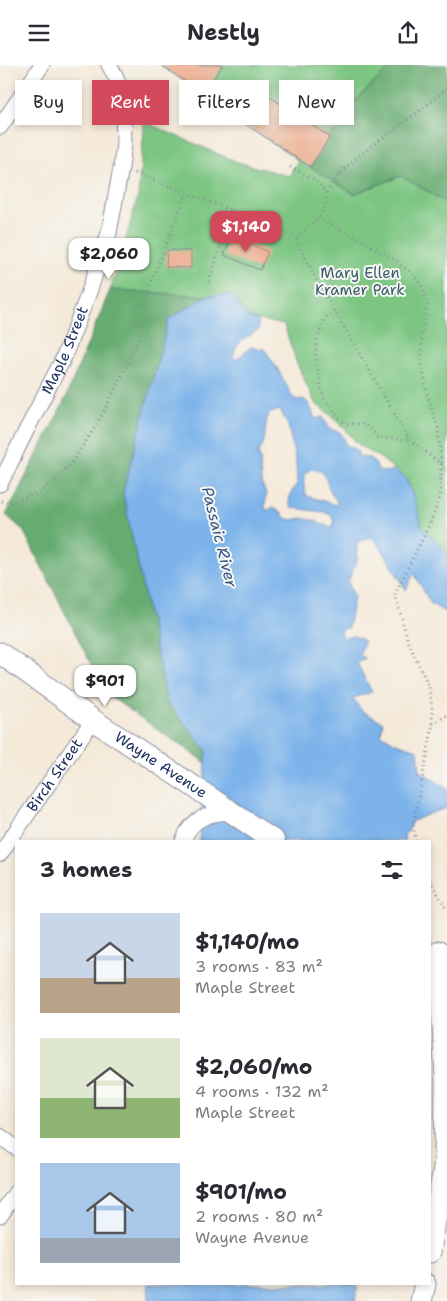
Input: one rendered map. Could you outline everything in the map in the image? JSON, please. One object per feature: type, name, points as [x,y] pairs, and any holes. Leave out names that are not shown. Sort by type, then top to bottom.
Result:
[{"type":"main road","name":"Wayne Avenue","points":[[0,653],[93,720],[273,840]]},
{"type":"main road","points":[[431,1246],[445,1161],[446,1081],[439,950]]},
{"type":"main road","points":[[421,1301],[425,1285]]},
{"type":"street","points":[[0,127],[42,65]]},
{"type":"street","name":"Maple Street","points":[[0,484],[63,359],[88,295],[109,233],[124,143],[123,104],[116,77],[109,65]]},
{"type":"street","name":"Birch Street","points":[[0,855],[93,720]]},
{"type":"street","points":[[183,840],[190,826],[204,816],[231,812]]},
{"type":"street","points":[[0,1136],[15,1147]]},
{"type":"street","points":[[0,1216],[15,1194]]},
{"type":"path","points":[[296,239],[318,218],[326,206],[326,193],[333,181],[349,164],[434,100],[447,88]]},
{"type":"path","points":[[290,167],[315,180],[326,193]]},
{"type":"path","points":[[121,168],[288,232],[296,239],[315,277],[409,439],[441,464]]},
{"type":"path","points":[[0,501],[12,503],[41,492],[72,463],[102,414],[136,345],[154,277],[187,193]]},
{"type":"path","points":[[209,282],[232,210]]},
{"type":"path","points":[[318,218],[355,236],[392,258],[414,275],[423,288],[427,305],[422,336],[421,359],[427,394],[438,428],[441,464],[440,498],[431,521],[395,594],[408,641],[429,687],[432,707],[432,730],[413,825],[416,840]]},
{"type":"path","points":[[335,311],[325,318],[318,334],[315,353],[323,397],[346,424],[363,424],[371,429],[377,437],[400,440],[409,439]]},
{"type":"path","points":[[432,724],[447,715]]},
{"type":"path","points":[[431,882],[447,910]]},
{"type":"green space","name":"Mary Ellen Kramer Park","points":[[161,65],[392,65],[354,109],[354,80],[279,80],[279,125],[340,125],[310,167],[354,194],[401,176],[447,203],[447,552],[422,528],[415,501],[406,479],[382,459],[359,445],[344,428],[315,403],[297,364],[284,325],[248,318],[232,295],[207,296],[110,290],[138,196],[143,125],[151,125],[237,162],[289,176],[298,160],[248,125],[269,125],[269,80],[183,80]]},
{"type":"green space","points":[[392,65],[447,65],[447,203],[401,176],[354,194],[310,167],[338,125],[354,125],[354,102]]},
{"type":"green space","points":[[110,290],[207,296],[169,319],[123,493],[167,702],[207,751],[206,763],[92,684],[96,674],[23,530],[6,515],[63,404]]},
{"type":"water","name":"Passaic River","points":[[232,295],[248,318],[258,320],[258,330],[238,345],[233,359],[235,360],[251,347],[264,348],[293,398],[305,400],[315,419],[323,417],[329,427],[340,432],[346,445],[356,449],[359,457],[370,458],[379,471],[395,470],[406,479],[415,501],[422,528],[447,552],[447,613],[431,604],[414,573],[406,590],[384,552],[372,537],[357,542],[357,561],[348,582],[354,597],[348,628],[343,629],[341,633],[343,638],[353,636],[362,639],[364,642],[359,655],[365,658],[357,663],[372,692],[353,698],[362,711],[383,722],[381,734],[396,743],[418,750],[420,772],[447,788],[447,808],[411,822],[408,832],[405,832],[404,840],[199,840],[207,751],[167,702],[123,493],[169,319],[207,296]],"holes":[[[280,410],[288,425],[296,463],[297,483],[290,495],[289,503],[291,508],[324,512],[331,515],[334,523],[332,527],[302,518],[291,520],[285,518],[272,507],[269,510],[265,509],[266,494],[261,481],[261,462],[258,452],[265,438],[266,423],[270,413]],[[311,469],[324,475],[337,502],[336,505],[307,496],[304,488],[304,474]]]},
{"type":"water","points":[[148,1285],[358,1285],[355,1301],[149,1301]]},
{"type":"building","points":[[161,65],[223,65],[213,80],[183,80]]},
{"type":"building","points":[[269,96],[279,103],[279,125],[312,125],[330,137],[310,167],[247,125],[269,125]]},
{"type":"building","points":[[232,236],[268,252],[260,270],[224,255]]},
{"type":"building","points":[[167,250],[191,251],[191,268],[166,267]]}]
